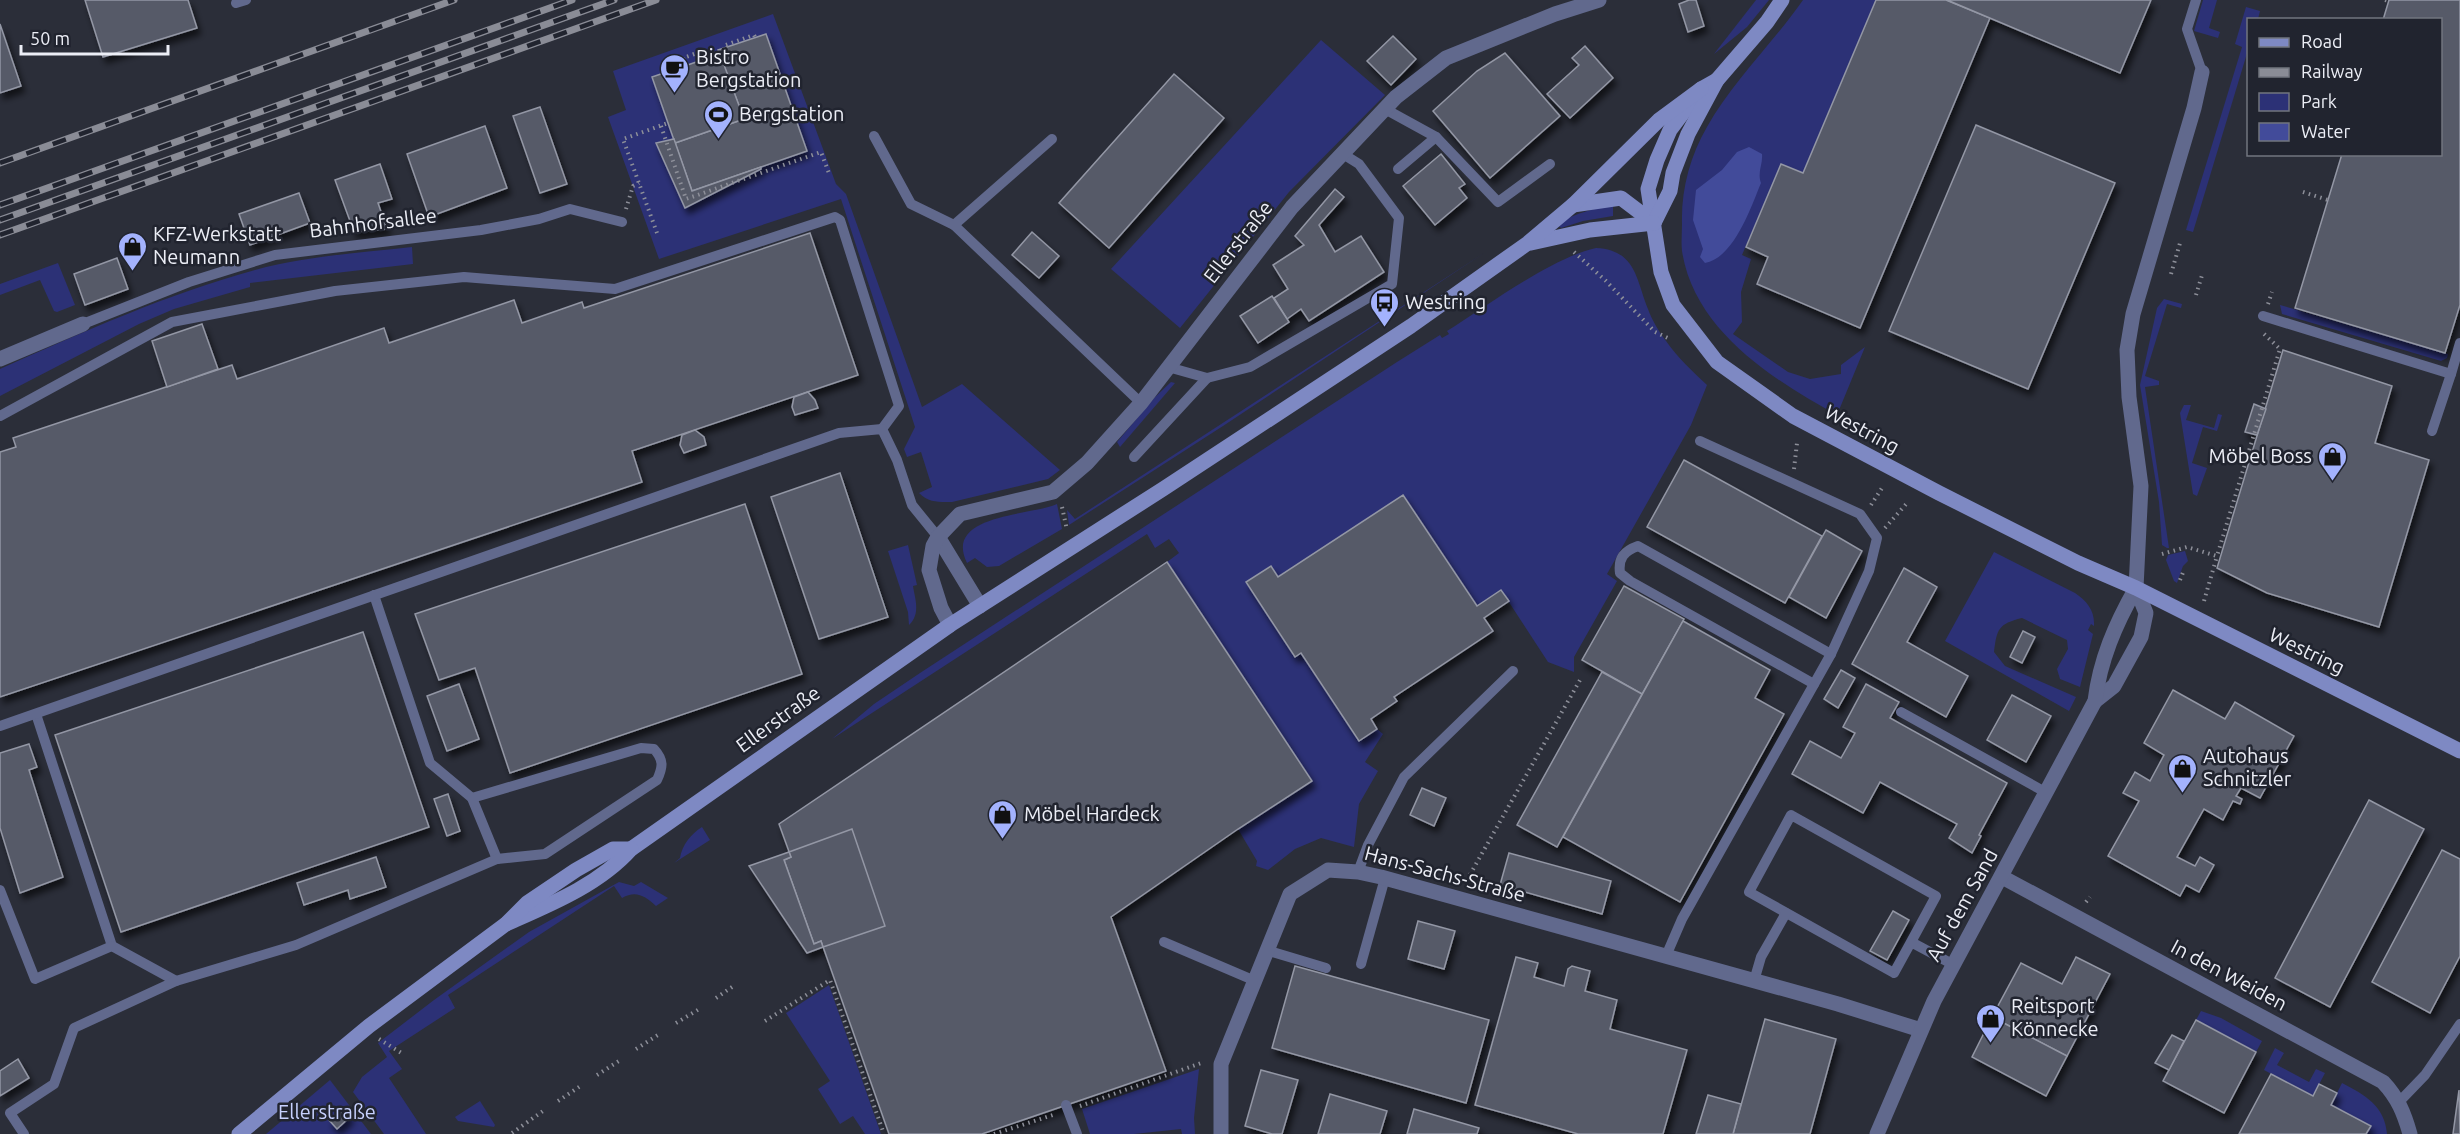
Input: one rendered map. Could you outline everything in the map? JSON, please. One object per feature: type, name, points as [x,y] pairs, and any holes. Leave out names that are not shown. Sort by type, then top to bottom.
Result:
[{"type":"main road","points":[[1653,223],[1670,191],[1673,173],[1688,134],[1717,80],[1782,0]]},
{"type":"main road","points":[[1653,223],[1648,189],[1653,170],[1670,130],[1701,89],[1717,80]]},
{"type":"main road","name":"Ellerstraße","points":[[238,1134],[369,1026],[506,924],[547,906],[617,864],[631,849],[841,699],[950,625],[1163,489],[1411,326],[1528,243],[1574,205],[1659,120],[1701,89]]},
{"type":"main road","points":[[1574,205],[1621,198],[1653,223]]},
{"type":"main road","name":"Westring","points":[[1653,223],[1661,272],[1673,304],[1717,362],[1793,416],[2078,564],[2136,588],[2460,751]]},
{"type":"main road","name":"Ellerstraße","points":[[1528,243],[1590,230],[1653,223]]},
{"type":"street","name":"Ellerstraße","points":[[950,625],[941,608],[929,570],[933,546],[938,537],[960,514],[1053,492],[1089,461],[1141,403],[1292,207],[1386,109],[1446,58],[1555,14],[1599,0]]},
{"type":"street","points":[[2136,588],[2141,486],[2129,397],[2127,350],[2133,314],[2194,108],[2202,72]]},
{"type":"street","name":"Bahnhofsallee","points":[[0,359],[83,324]]},
{"type":"street","points":[[938,537],[980,606]]},
{"type":"street","name":"Auf dem Sand","points":[[2095,702],[2114,686],[2141,637],[2146,613],[2136,588]]},
{"type":"street","name":"Auf dem Sand","points":[[1877,1134],[1921,1030],[2095,702],[2098,675],[2115,624],[2136,588]]},
{"type":"street","name":"Hans-Sachs-Straße","points":[[1221,1134],[1221,1064],[1253,980],[1290,894],[1328,870],[1358,872],[1385,878],[1921,1030]]},
{"type":"street","name":"In den Weiden","points":[[2002,877],[2364,1070],[2383,1082],[2399,1102],[2410,1134]]},
{"type":"lane","points":[[2196,0],[2187,29],[2202,72]]},
{"type":"lane","points":[[1386,109],[1436,137],[1498,202],[1550,164]]},
{"type":"lane","points":[[873,136],[911,204],[954,225],[1141,403]]},
{"type":"lane","points":[[1398,169],[1436,137]]},
{"type":"lane","points":[[954,225],[1052,139]]},
{"type":"lane","points":[[1168,367],[1207,378],[1250,368],[1392,285],[1399,218],[1359,164],[1342,154]]},
{"type":"lane","name":"Bahnhofsallee","points":[[83,324],[189,282],[275,255],[481,230],[539,219],[570,209],[622,222]]},
{"type":"lane","points":[[0,416],[172,322],[335,291],[464,277],[615,289],[835,217],[840,220],[898,406],[882,429],[839,433],[0,726]]},
{"type":"lane","points":[[2263,316],[2451,374]]},
{"type":"lane","points":[[2432,430],[2460,343]]},
{"type":"lane","points":[[1134,457],[1207,378]]},
{"type":"lane","points":[[882,429],[897,460],[912,505],[938,537]]},
{"type":"lane","points":[[1666,956],[1682,919],[1831,654],[1869,571],[1877,538],[1860,514],[1700,441]]},
{"type":"lane","points":[[1814,684],[1630,581],[1620,573],[1619,563],[1626,550],[1638,546],[1831,654]]},
{"type":"lane","points":[[374,595],[430,763],[472,798],[497,859]]},
{"type":"lane","points":[[1358,872],[1368,844],[1404,777],[1513,671]]},
{"type":"lane","points":[[1901,712],[2047,793]]},
{"type":"lane","points":[[36,714],[112,946],[177,981]]},
{"type":"lane","points":[[24,1134],[10,1113],[54,1084],[74,1028],[177,981],[296,945],[497,859],[545,854],[657,780],[662,768],[661,756],[654,748],[641,748],[472,798]]},
{"type":"lane","points":[[1791,815],[1936,896],[1911,942],[1894,973],[1749,892],[1791,815]]},
{"type":"lane","points":[[1361,964],[1385,878]]},
{"type":"lane","points":[[0,890],[35,979],[112,946]]},
{"type":"lane","points":[[1754,981],[1761,957],[1786,913]]},
{"type":"lane","points":[[1164,942],[1253,980]]},
{"type":"lane","points":[[1911,942],[1954,965]]},
{"type":"lane","points":[[1266,950],[1326,968]]},
{"type":"lane","points":[[2399,1102],[2425,1075],[2460,1024]]},
{"type":"lane","points":[[1067,1108],[1077,1134]]},
{"type":"path","points":[[726,45],[754,35],[755,37]]},
{"type":"path","points":[[686,65],[683,58],[711,48]]},
{"type":"path","points":[[657,233],[623,139],[668,123]]},
{"type":"path","points":[[661,126],[686,199],[821,152],[830,176]]},
{"type":"path","points":[[622,222],[633,186],[639,183]]},
{"type":"path","points":[[2303,192],[2328,200]]},
{"type":"path","points":[[2171,274],[2180,243]]},
{"type":"path","points":[[1574,252],[1606,281],[1655,332],[1668,338]]},
{"type":"path","points":[[2196,294],[2203,272]]},
{"type":"path","points":[[2204,601],[2260,422],[2280,349],[2266,336]]},
{"type":"path","points":[[1792,483],[1797,443]]},
{"type":"path","points":[[1877,538],[1908,502]]},
{"type":"path","points":[[1062,507],[1067,530]]},
{"type":"path","points":[[2162,554],[2187,547],[2217,556]]},
{"type":"path","points":[[2180,580],[2184,570]]},
{"type":"path","points":[[1467,880],[1580,680]]},
{"type":"path","points":[[2086,903],[2090,897]]},
{"type":"path","points":[[765,1021],[830,980],[884,1134]]},
{"type":"path","points":[[716,998],[735,985]]},
{"type":"path","points":[[676,1023],[701,1008]]},
{"type":"path","points":[[636,1049],[661,1033]]},
{"type":"path","points":[[378,1038],[404,1054]]},
{"type":"path","points":[[597,1075],[622,1059]]},
{"type":"path","points":[[994,1134],[1204,1062]]},
{"type":"path","points":[[558,1101],[582,1085]]},
{"type":"path","points":[[512,1133],[543,1111]]},
{"type":"green space","points":[[1756,0],[1769,0],[1747,27],[1714,54]]},
{"type":"green space","points":[[1803,0],[1876,0],[1803,173],[1781,165],[1742,255],[1751,259],[1741,292],[1742,322],[1733,334],[1788,372],[1810,379],[1841,374],[1841,365],[1865,347],[1837,415],[1763,369],[1719,328],[1702,305],[1689,279],[1682,251],[1682,211],[1685,186],[1691,161],[1701,138],[1728,94]]},
{"type":"green space","points":[[2203,0],[2217,0],[2209,28],[2220,32],[2218,38],[2194,31]]},
{"type":"green space","points":[[2246,7],[2260,11],[2258,18],[2247,18],[2247,53],[2193,232],[2186,230],[2242,47],[2235,44]]},
{"type":"green space","name":"Bergstation","points":[[773,14],[836,184],[846,194],[922,407],[962,384],[1060,470],[1048,479],[952,502],[930,500],[919,493],[932,487],[921,452],[907,457],[904,449],[915,427],[841,199],[659,259],[608,117],[626,110],[613,71]]},
{"type":"green space","points":[[1321,40],[1385,95],[1289,192],[1180,328],[1111,269]]},
{"type":"green space","points":[[1613,206],[1613,216],[1583,221],[1561,228],[1559,226],[1560,222],[1579,214]]},
{"type":"green space","points":[[412,247],[413,264],[250,283],[250,287],[174,309],[139,324],[0,396],[0,369],[190,290],[255,270],[294,261]]},
{"type":"green space","points":[[1596,248],[1609,250],[1627,260],[1637,277],[1650,313],[1661,334],[1681,359],[1707,385],[1691,425],[1607,574],[1617,581],[1574,657],[1574,672],[1548,662],[1501,590],[1477,606],[1403,495],[1278,577],[1271,566],[1246,582],[1295,657],[1301,653],[1359,741],[1377,729],[1383,734],[1365,762],[1378,771],[1359,804],[1354,847],[1321,838],[1295,849],[1268,870],[1256,866],[1257,861],[1238,829],[1312,781],[1167,562],[1179,553],[1169,539],[1155,548],[1147,534],[832,739],[874,704],[920,673],[1397,362],[1440,335],[1442,338],[1449,334],[1447,331],[1540,272],[1578,253]]},
{"type":"green space","points":[[1484,253],[1069,525],[1067,510],[1075,519]]},
{"type":"green space","points":[[58,263],[75,305],[54,311],[40,280],[0,295],[0,284]]},
{"type":"green space","points":[[2164,299],[2182,304],[2181,308],[2167,304],[2145,376],[2159,381],[2159,385],[2145,387],[2169,548],[2162,545],[2159,502],[2140,385],[2157,308]]},
{"type":"green space","points":[[2280,305],[2448,354],[2447,358],[2441,361],[2282,314]]},
{"type":"green space","points":[[1171,382],[1175,383],[1120,447],[1117,442],[1154,398]]},
{"type":"green space","points":[[2184,405],[2191,405],[2186,420],[2214,428],[2218,414],[2222,415],[2217,431],[2203,427],[2192,463],[2207,468],[2197,496],[2193,494],[2180,413]]},
{"type":"green space","points":[[1057,504],[1062,529],[999,566],[987,567],[975,558],[967,563],[963,547],[967,535],[978,526],[1010,515]]},
{"type":"green space","points":[[908,545],[917,585],[913,586],[916,601],[915,616],[909,625],[908,612],[888,551]]},
{"type":"green space","points":[[2185,551],[2188,561],[2183,566],[2177,583],[2174,581],[2166,560],[2168,555]]},
{"type":"green space","points":[[1994,552],[2075,593],[2087,603],[2092,611],[2094,626],[2091,624],[2088,630],[2093,634],[2080,687],[2060,679],[2057,669],[2068,649],[2067,640],[2022,618],[2003,625],[1996,638],[1994,652],[2005,666],[2076,697],[2069,711],[1945,641]]},
{"type":"green space","points":[[702,827],[710,840],[674,863],[680,858],[688,840]]},
{"type":"green space","points":[[619,882],[634,886],[641,882],[668,898],[656,906],[648,899],[636,894],[622,898],[614,886],[448,995],[455,1008],[389,1051],[402,1069],[389,1078],[426,1134],[384,1134],[353,1092],[362,1077],[387,1057],[378,1043],[529,932]]},
{"type":"green space","points":[[829,985],[881,1134],[865,1134],[853,1116],[840,1124],[818,1089],[830,1081],[786,1013]]},
{"type":"green space","points":[[2201,1011],[2221,1018],[2262,1041],[2256,1052],[2196,1020]]},
{"type":"green space","points":[[2275,1048],[2284,1053],[2277,1065],[2309,1082],[2316,1069],[2325,1073],[2313,1096],[2264,1070]]},
{"type":"green space","points":[[1199,1069],[1194,1118],[1195,1134],[1182,1134],[1181,1129],[1134,1134],[1090,1134],[1082,1109]]},
{"type":"green space","name":"Ellerstraße","points":[[330,1080],[371,1134],[266,1134]]},
{"type":"green space","points":[[2342,1083],[2372,1102],[2382,1116],[2387,1134],[2366,1134],[2370,1126],[2331,1105]]},
{"type":"green space","points":[[480,1101],[495,1125],[494,1127],[458,1121],[455,1117]]},
{"type":"water","points":[[1749,147],[1762,154],[1761,183],[1747,218],[1733,242],[1725,252],[1705,263],[1700,257],[1703,249],[1693,220],[1696,190],[1722,170],[1737,152]]},
{"type":"building","points":[[85,0],[188,0],[197,28],[103,57]]},
{"type":"building","points":[[1696,0],[1704,26],[1688,32],[1679,4]]},
{"type":"building","points":[[1876,0],[1946,0],[1990,18],[1860,328],[1757,284],[1768,257],[1746,247],[1781,164],[1803,173]]},
{"type":"building","points":[[1947,0],[2151,0],[2120,73]]},
{"type":"building","points":[[2389,0],[2460,0],[2460,305],[2445,353],[2295,308],[2341,156],[2442,156],[2442,18],[2384,18]]},
{"type":"building","points":[[0,24],[21,86],[0,93]]},
{"type":"building","points":[[766,34],[807,151],[692,191],[675,143],[744,119],[718,50]]},
{"type":"building","points":[[1393,36],[1416,59],[1391,85],[1367,61]]},
{"type":"building","points":[[1585,46],[1613,78],[1570,118],[1547,94],[1579,65],[1572,58]]},
{"type":"building","points":[[1505,53],[1560,116],[1490,178],[1433,111],[1477,71]]},
{"type":"building","points":[[720,54],[744,119],[675,143],[652,77]]},
{"type":"building","points":[[1174,74],[1224,118],[1109,248],[1059,203]]},
{"type":"building","points":[[540,107],[567,184],[540,193],[513,116]]},
{"type":"building","points":[[1976,125],[2115,183],[2028,389],[1889,331]]},
{"type":"building","points":[[485,126],[507,188],[429,217],[407,154]]},
{"type":"building","points":[[674,139],[692,191],[761,167],[761,169],[685,208],[656,143]]},
{"type":"building","points":[[1441,154],[1465,184],[1459,188],[1467,198],[1435,225],[1403,186]]},
{"type":"building","points":[[380,164],[392,199],[378,203],[387,229],[354,232],[335,180]]},
{"type":"building","points":[[1335,189],[1344,197],[1319,225],[1335,252],[1361,236],[1384,272],[1309,321],[1301,309],[1287,319],[1274,298],[1288,289],[1273,265],[1304,245],[1295,236]]},
{"type":"building","points":[[299,193],[310,223],[250,245],[239,214]]},
{"type":"building","points":[[1032,232],[1059,256],[1039,278],[1012,255]]},
{"type":"building","points":[[810,233],[858,375],[632,451],[642,482],[0,697],[0,452],[16,447],[13,438],[232,365],[237,379],[384,328],[389,343],[514,300],[522,323],[582,302],[584,308]]},
{"type":"building","points":[[117,258],[128,289],[85,305],[74,274]]},
{"type":"building","points":[[1272,296],[1289,322],[1258,343],[1240,316]]},
{"type":"building","points":[[202,324],[218,369],[167,387],[152,341]]},
{"type":"building","name":"Möbel Boss","points":[[2283,350],[2392,386],[2375,443],[2429,460],[2379,627],[2267,593],[2217,568]]},
{"type":"building","points":[[808,392],[818,408],[795,415],[792,407],[794,397]]},
{"type":"building","points":[[2254,404],[2266,409],[2257,435],[2245,432]]},
{"type":"building","points":[[695,430],[704,437],[706,445],[684,453],[680,445],[682,435]]},
{"type":"building","points":[[1684,460],[1822,536],[1785,603],[1647,527]]},
{"type":"building","points":[[840,473],[888,617],[819,639],[771,497]]},
{"type":"building","points":[[1403,495],[1477,606],[1501,590],[1509,601],[1484,618],[1493,631],[1394,697],[1397,701],[1371,719],[1377,729],[1359,741],[1301,653],[1295,657],[1246,582],[1271,566],[1278,577]]},
{"type":"building","points":[[745,504],[802,674],[510,773],[475,668],[439,680],[415,614]]},
{"type":"building","points":[[1826,530],[1862,551],[1826,618],[1789,597]]},
{"type":"building","name":"Möbel Hardeck","points":[[1167,562],[1312,781],[1111,917],[1166,1071],[982,1134],[889,1134],[821,941],[814,944],[784,860],[791,857],[779,824]]},
{"type":"building","points":[[1904,568],[1937,587],[1907,642],[1968,676],[1946,717],[1852,664]]},
{"type":"building","points":[[1624,586],[1684,619],[1642,694],[1582,660]]},
{"type":"building","points":[[1683,621],[1770,670],[1755,698],[1784,714],[1680,902],[1563,837]]},
{"type":"building","points":[[2023,631],[2035,637],[2022,663],[2010,657]]},
{"type":"building","points":[[363,632],[429,827],[121,932],[55,735]]},
{"type":"building","points":[[1841,670],[1855,678],[1838,708],[1824,699]]},
{"type":"building","points":[[1602,672],[1642,694],[1557,847],[1517,825]]},
{"type":"building","points":[[459,684],[479,739],[447,751],[427,696]]},
{"type":"building","points":[[1866,684],[1899,702],[1890,718],[2007,783],[1972,853],[1949,838],[1957,824],[1880,782],[1863,813],[1792,774],[1810,741],[1841,758],[1855,733],[1843,727]]},
{"type":"building","name":"Autohaus Schnitzler","points":[[2173,690],[2225,719],[2235,702],[2294,736],[2260,798],[2241,788],[2236,796],[2242,799],[2240,804],[2233,801],[2223,820],[2204,809],[2177,857],[2195,866],[2200,857],[2214,865],[2199,892],[2186,885],[2180,896],[2108,856],[2139,801],[2123,793],[2135,772],[2150,781],[2164,755],[2144,743]]},
{"type":"building","points":[[2012,695],[2051,716],[2026,762],[1987,740]]},
{"type":"building","points":[[29,744],[37,767],[29,770],[63,877],[20,893],[0,828],[0,753]]},
{"type":"building","points":[[1422,788],[1446,798],[1434,826],[1410,815]]},
{"type":"building","points":[[448,794],[460,831],[447,836],[434,799]]},
{"type":"building","points":[[2369,800],[2424,829],[2330,1007],[2275,978]]},
{"type":"building","points":[[852,829],[885,926],[823,947],[821,941],[814,944],[784,860],[791,857],[789,852]]},
{"type":"building","points":[[2442,850],[2460,859],[2460,956],[2430,1013],[2372,982]]},
{"type":"building","points":[[789,852],[791,857],[784,860],[814,944],[821,941],[823,947],[807,953],[749,866]]},
{"type":"building","points":[[1509,853],[1611,881],[1602,914],[1500,885]]},
{"type":"building","points":[[376,857],[386,887],[350,899],[348,890],[304,905],[297,883]]},
{"type":"building","points":[[1893,911],[1909,920],[1887,960],[1870,951]]},
{"type":"building","points":[[1418,921],[1455,931],[1444,969],[1408,959]]},
{"type":"building","points":[[1516,957],[1538,963],[1534,977],[1564,986],[1568,969],[1572,966],[1590,971],[1585,991],[1617,1000],[1610,1029],[1687,1050],[1663,1134],[1578,1134],[1475,1105]]},
{"type":"building","points":[[2076,957],[2110,974],[2067,1056],[1992,1017],[2021,963],[2062,984]]},
{"type":"building","points":[[1295,966],[1489,1020],[1466,1103],[1272,1048]]},
{"type":"building","points":[[1992,1017],[2067,1056],[2046,1096],[1972,1057]]},
{"type":"building","points":[[1765,1019],[1836,1039],[1810,1134],[1733,1134]]},
{"type":"building","points":[[2196,1020],[2256,1052],[2224,1113],[2163,1081]]},
{"type":"building","points":[[2172,1035],[2184,1041],[2169,1070],[2155,1063]]},
{"type":"building","points":[[18,1059],[29,1078],[0,1096],[0,1071]]},
{"type":"building","points":[[1261,1070],[1298,1080],[1282,1134],[1272,1134],[1245,1126]]},
{"type":"building","points":[[2271,1074],[2313,1096],[2319,1084],[2337,1093],[2331,1105],[2371,1126],[2366,1134],[2239,1134]]},
{"type":"building","points":[[2459,1090],[2460,1134],[2453,1134]]},
{"type":"building","points":[[1330,1094],[1387,1111],[1380,1134],[1318,1134]]},
{"type":"building","points":[[1708,1095],[1741,1104],[1733,1134],[1696,1134]]},
{"type":"building","points":[[343,1108],[350,1117],[337,1129],[329,1120]]},
{"type":"building","points":[[1414,1109],[1479,1128],[1477,1134],[1407,1134]]},
{"type":"railway","points":[[0,163],[454,0]]},
{"type":"railway","points":[[0,205],[572,0]]},
{"type":"railway","points":[[0,220],[614,0]]},
{"type":"railway","points":[[0,235],[656,0]]},
{"type":"place","name":"Bistro Bergstation","points":[[675,94]]},
{"type":"place","name":"Bergstation","points":[[718,140]]},
{"type":"place","name":"KFZ-Werkstatt Neumann","points":[[132,272]]},
{"type":"place","name":"Westring","points":[[1384,328]]},
{"type":"place","name":"Möbel Boss","points":[[2333,482]]},
{"type":"place","name":"Autohaus Schnitzler","points":[[2182,794]]},
{"type":"place","name":"Möbel Hardeck","points":[[1003,840]]},
{"type":"place","name":"Reitsport Könnecke","points":[[1990,1044]]}]
